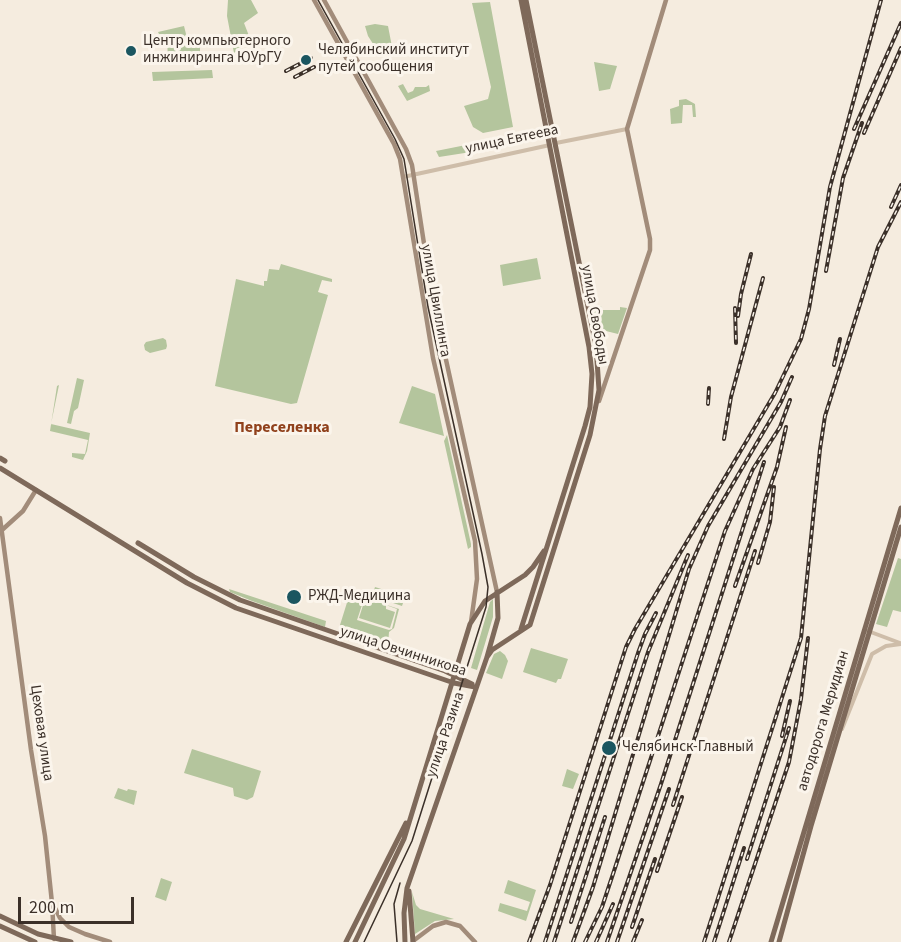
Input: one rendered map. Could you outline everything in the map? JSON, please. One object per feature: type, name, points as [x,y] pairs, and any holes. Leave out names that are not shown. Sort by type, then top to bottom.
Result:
[{"type":"main road","name":"улица Цвиллинга","points":[[314,0],[394,144],[400,159],[433,358],[475,541],[477,579],[470,624]]},
{"type":"main road","name":"улица Цвиллинга","points":[[324,0],[406,149],[414,174],[432,296],[497,592]]},
{"type":"main road","name":"улица Свободы","points":[[521,0],[599,365],[596,412],[530,625],[521,629]]},
{"type":"main road","name":"улица Свободы","points":[[521,629],[585,426],[592,388],[591,357],[526,0]]},
{"type":"main road","points":[[596,412],[650,250],[651,239],[627,129],[666,0]]},
{"type":"main road","points":[[599,365],[606,366],[612,361]]},
{"type":"main road","points":[[441,391],[453,389]]},
{"type":"main road","name":"улица Овчинникова","points":[[0,468],[188,583],[236,608],[454,683],[476,687]]},
{"type":"main road","points":[[2,530],[23,511],[36,490]]},
{"type":"main road","name":"автодорога Меридиан","points":[[780,942],[901,508]]},
{"type":"main road","name":"Цеховая улица","points":[[0,518],[52,903],[54,940]]},
{"type":"main road","name":"автодорога Меридиан","points":[[770,942],[901,527]]},
{"type":"main road","name":"улица Овчинникова","points":[[138,543],[194,577],[240,600],[456,675],[476,687]]},
{"type":"main road","points":[[470,624],[481,605],[529,571],[549,543]]},
{"type":"main road","name":"улица Разина","points":[[409,884],[487,657],[498,618],[497,592]]},
{"type":"main road","name":"улица Разина","points":[[355,942],[404,839],[454,683],[470,624]]},
{"type":"main road","points":[[487,657],[492,650],[521,629]]},
{"type":"main road","points":[[346,942],[412,810]]},
{"type":"main road","points":[[409,884],[413,942]]},
{"type":"main road","points":[[405,942],[404,902],[409,884]]},
{"type":"main road","points":[[52,903],[60,918],[69,927],[110,942]]},
{"type":"main road","points":[[0,916],[54,940],[71,942]]},
{"type":"main road","points":[[413,942],[433,926],[446,922],[460,926],[475,942]]},
{"type":"main road","points":[[0,926],[36,942]]},
{"type":"street","name":"улица Евтеева","points":[[403,177],[627,129]]},
{"type":"street","points":[[867,631],[901,643]]},
{"type":"street","points":[[840,732],[850,714],[872,654],[886,646],[901,643]]},
{"type":"green space","points":[[228,0],[251,0],[258,13],[244,23],[251,41],[234,53],[227,16]]},
{"type":"green space","points":[[490,2],[513,127],[483,133],[473,127],[464,106],[488,99],[491,87],[472,3]]},
{"type":"green space","points":[[375,24],[388,26],[393,52],[385,55],[379,53],[368,36],[365,26]]},
{"type":"green space","points":[[184,26],[188,42],[200,44],[200,60],[168,62],[167,35],[158,32]]},
{"type":"green space","points":[[594,62],[617,66],[610,89],[599,91]]},
{"type":"green space","points":[[212,70],[213,78],[153,81],[152,72]]},
{"type":"green space","points":[[403,84],[408,93],[415,87],[429,85],[430,91],[407,101],[398,86]]},
{"type":"green space","points":[[686,99],[695,104],[696,117],[693,117],[692,105],[683,105],[682,123],[671,124],[670,109],[679,106],[679,100]]},
{"type":"green space","points":[[471,144],[471,152],[439,157],[436,151]]},
{"type":"green space","points":[[537,258],[541,279],[503,286],[500,265]]},
{"type":"green space","points":[[281,264],[332,279],[332,282],[322,280],[318,292],[328,295],[297,403],[291,404],[215,386],[236,279],[264,286],[269,269],[279,270]]},
{"type":"green space","points":[[592,306],[601,306],[602,310],[627,308],[618,334],[606,331],[596,333]]},
{"type":"green space","points":[[163,338],[166,340],[166,349],[150,353],[145,350],[146,342]]},
{"type":"green space","points":[[77,378],[84,380],[78,408],[74,411],[71,424],[67,423]]},
{"type":"green space","points":[[59,385],[51,422],[57,386]]},
{"type":"green space","points":[[412,386],[435,394],[444,436],[399,423]]},
{"type":"green space","points":[[51,424],[90,433],[87,451],[83,460],[72,457],[72,453],[85,454],[88,440],[50,431]]},
{"type":"green space","points":[[447,435],[471,544],[468,549],[444,441]]},
{"type":"green space","points":[[898,558],[901,559],[901,612],[893,610],[887,627],[876,624]]},
{"type":"green space","points":[[375,587],[400,595],[398,601],[403,603],[402,606],[372,596]]},
{"type":"green space","points":[[229,589],[326,621],[325,627],[252,601],[230,592]]},
{"type":"green space","points":[[350,593],[399,609],[394,628],[389,632],[388,645],[343,631],[340,625]],"holes":[[[364,599],[370,600],[369,604],[364,602],[359,618],[390,628],[395,612],[386,609],[386,605],[397,609],[392,629],[357,620]]]},
{"type":"green space","points":[[493,599],[493,617],[477,670],[471,668],[490,602]]},
{"type":"green space","points":[[531,648],[568,659],[561,679],[558,679],[556,683],[523,672]]},
{"type":"green space","points":[[500,651],[508,661],[502,679],[486,673],[494,654]]},
{"type":"green space","points":[[192,749],[261,771],[253,797],[247,800],[234,796],[233,788],[184,773]]},
{"type":"green space","points":[[567,769],[579,774],[573,789],[562,786]]},
{"type":"green space","points":[[118,788],[137,791],[134,805],[114,798]]},
{"type":"green space","points":[[161,878],[172,882],[166,901],[155,897]]},
{"type":"green space","points":[[508,880],[536,890],[526,921],[498,911],[500,903],[527,911],[530,902],[504,893]]},
{"type":"green space","points":[[412,892],[416,905],[420,909],[454,919],[435,921],[415,934]]},
{"type":"tram line","points":[[318,0],[404,159],[428,307],[488,587],[486,607],[412,841],[364,942]]},
{"type":"tram line","points":[[397,942],[394,904],[400,883]]},
{"type":"railway","points":[[529,942],[550,885],[626,647],[775,393],[801,339],[809,309],[830,187],[881,0]]},
{"type":"railway","points":[[854,129],[901,23]]},
{"type":"railway","points":[[864,133],[901,48]]},
{"type":"railway","points":[[286,71],[311,58]]},
{"type":"railway","points":[[295,77],[314,67]]},
{"type":"railway","points":[[826,271],[843,178],[862,123]]},
{"type":"railway","points":[[891,207],[901,185]]},
{"type":"railway","points":[[704,942],[801,638],[825,416],[878,247],[901,202]]},
{"type":"railway","points":[[738,316],[751,254]]},
{"type":"railway","points":[[724,439],[731,397],[763,278]]},
{"type":"railway","points":[[735,308],[736,343]]},
{"type":"railway","points":[[834,365],[840,339]]},
{"type":"railway","points":[[573,942],[593,887],[689,569],[708,526],[781,402],[792,377]]},
{"type":"railway","points":[[708,404],[709,388]]},
{"type":"railway","points":[[585,942],[602,907],[725,531],[753,469],[780,427],[790,400]]},
{"type":"railway","points":[[735,586],[777,467],[786,427]]},
{"type":"railway","points":[[607,942],[661,784],[764,462]]},
{"type":"railway","points":[[758,563],[770,522],[774,487]]},
{"type":"railway","points":[[673,805],[755,551]]},
{"type":"railway","points":[[554,942],[648,652],[688,555]]},
{"type":"railway","points":[[545,942],[638,653],[656,613]]},
{"type":"railway","points":[[729,942],[789,762],[801,699],[808,638]]},
{"type":"railway","points":[[782,736],[790,701]]},
{"type":"railway","points":[[747,859],[789,728]]},
{"type":"railway","points":[[617,942],[669,789]]},
{"type":"railway","points":[[657,871],[682,797]]},
{"type":"railway","points":[[571,922],[605,817]]},
{"type":"railway","points":[[714,942],[744,848]]},
{"type":"railway","points":[[632,927],[655,859]]},
{"type":"railway","points":[[596,942],[613,904]]},
{"type":"railway","points":[[633,942],[642,920]]},
{"type":"place","name":"Центр компьютерного инжиниринга ЮУрГУ","points":[[131,51]]},
{"type":"place","name":"Челябинский институт путей сообщения","points":[[306,60]]},
{"type":"place","name":"РЖД-Медицина","points":[[294,597]]},
{"type":"place","name":"Челябинск-Главный","points":[[609,748]]},
{"type":"district","name":"Переселенка","points":[[282,428]]}]
